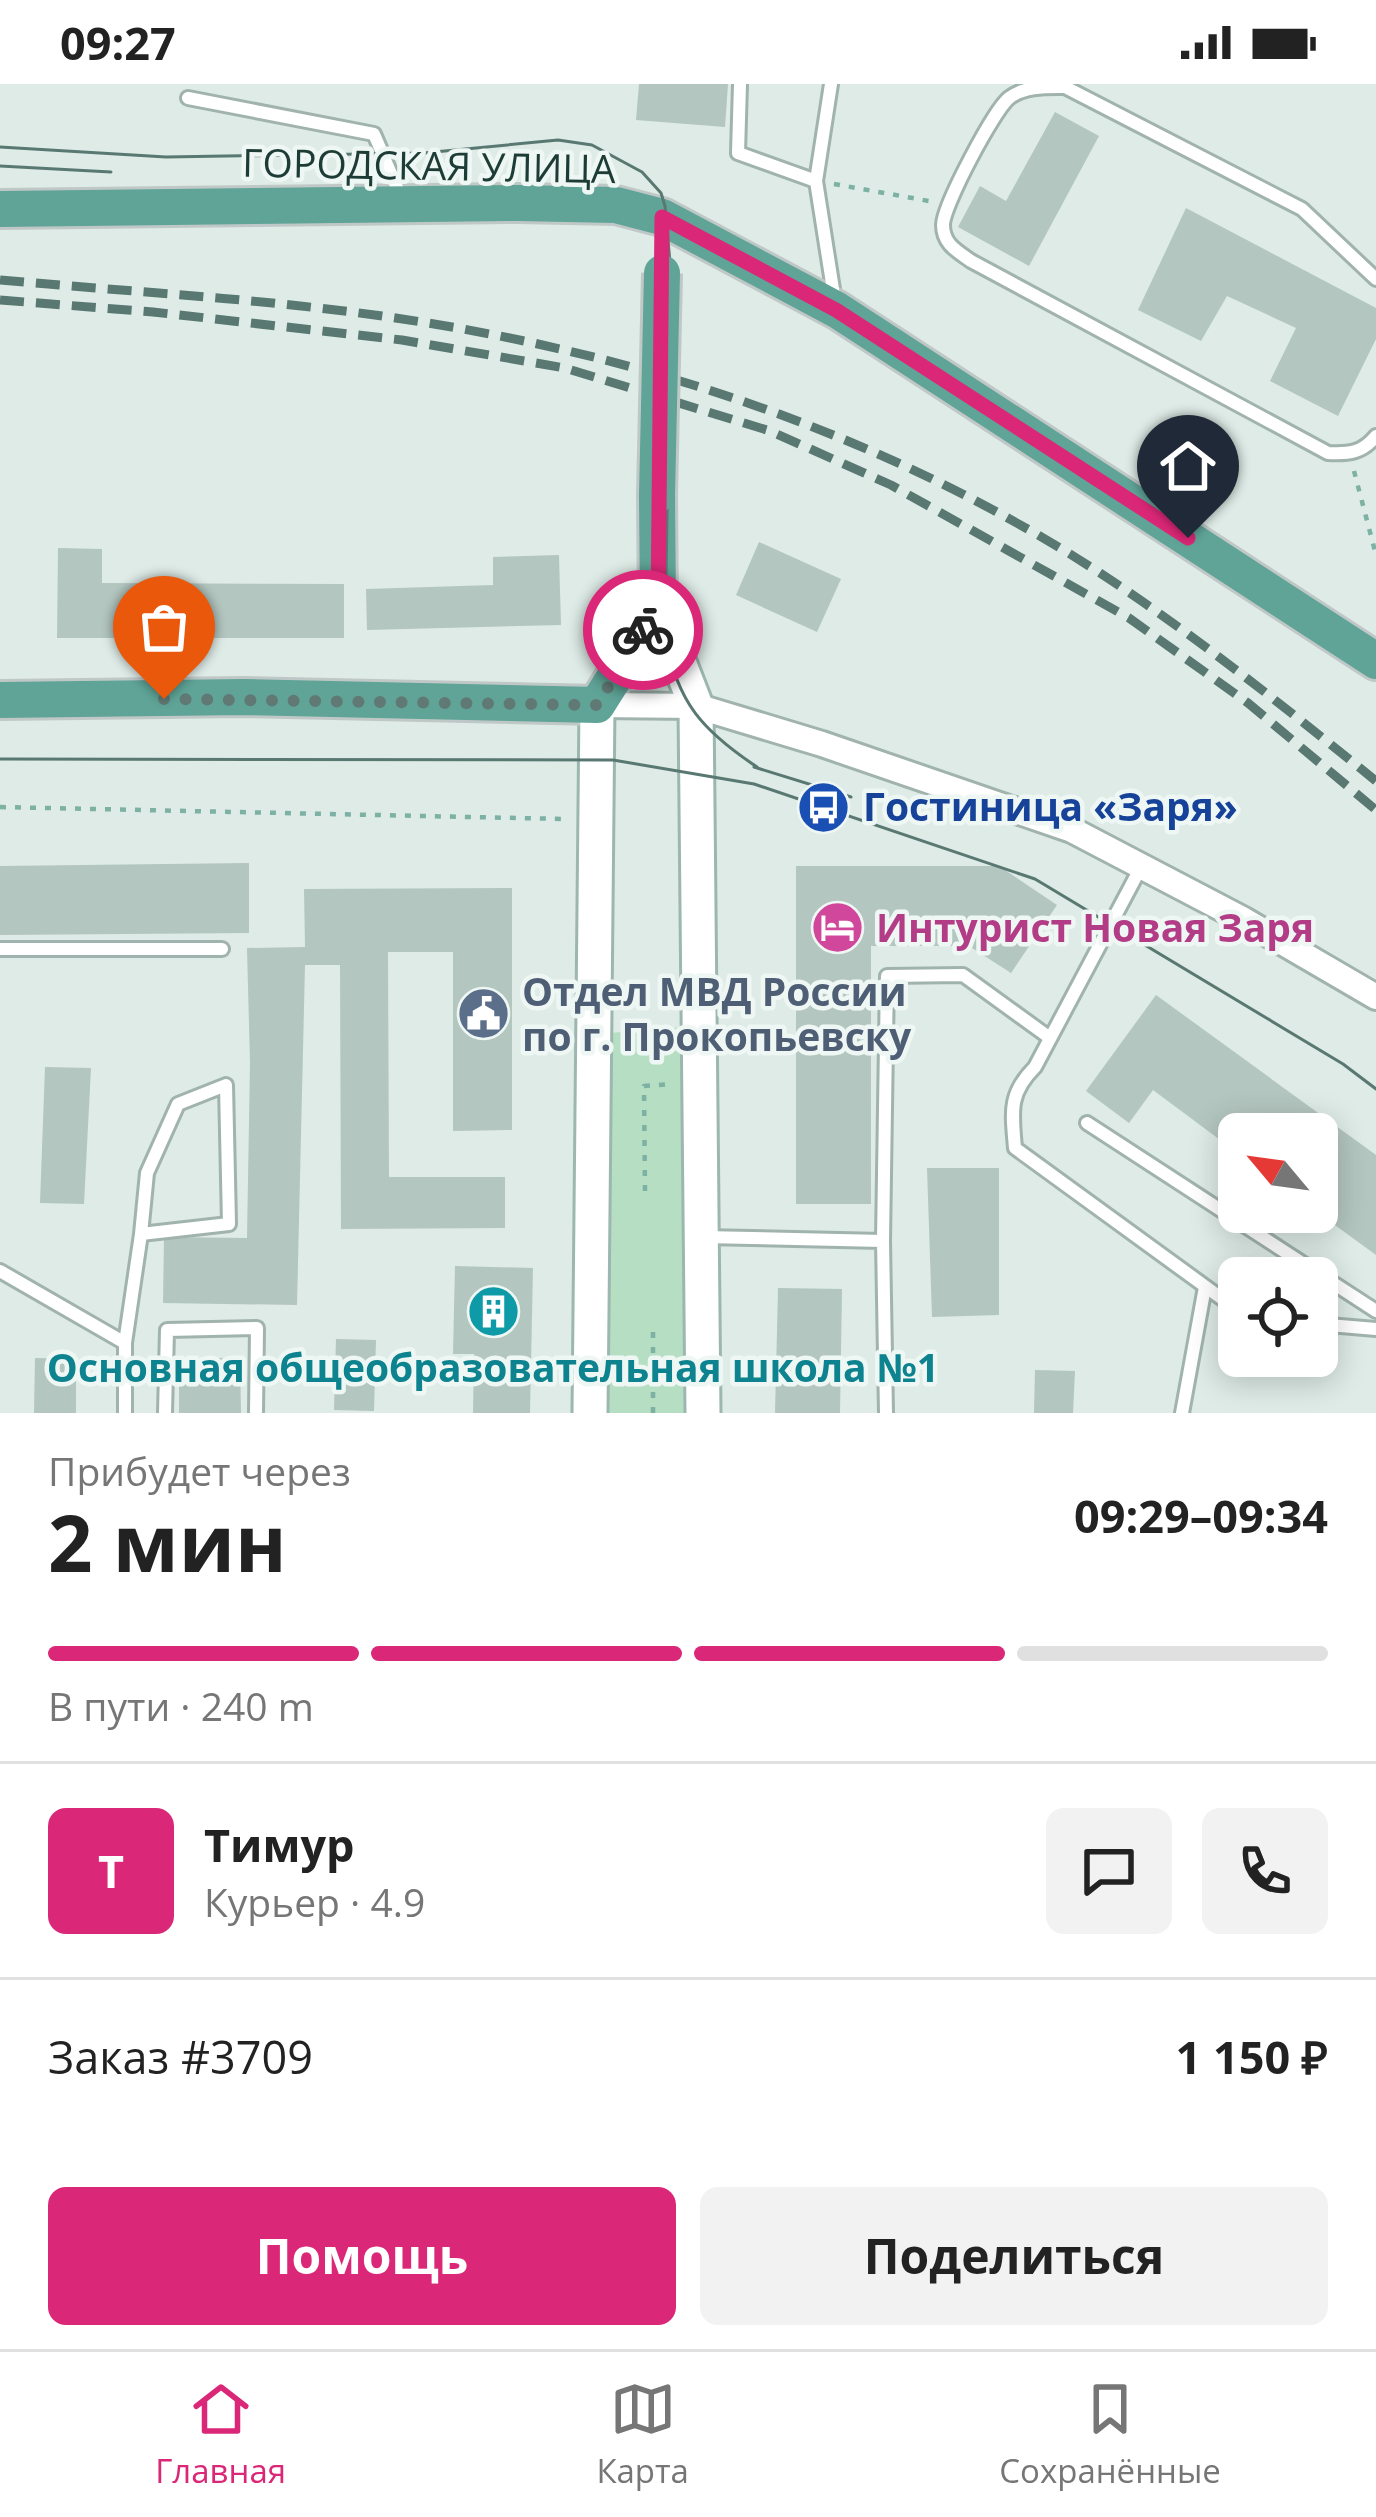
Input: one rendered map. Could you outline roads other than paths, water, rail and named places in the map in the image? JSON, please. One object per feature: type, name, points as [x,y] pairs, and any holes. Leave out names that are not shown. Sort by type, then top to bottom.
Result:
[{"type":"main road","name":"ГОРОДСКАЯ УЛИЦА","points":[[0,208],[616,205],[662,217],[836,310],[1376,661]]},
{"type":"main road","points":[[662,217],[658,608],[696,706],[704,1413]]},
{"type":"main road","points":[[590,1413],[597,705],[658,608]]},
{"type":"main road","points":[[0,700],[244,697],[597,705]]},
{"type":"street","points":[[597,705],[696,706],[1072,830],[1376,997]]},
{"type":"lane","points":[[740,84],[738,153],[816,181]]},
{"type":"lane","points":[[834,85],[816,181],[836,310]]},
{"type":"lane","points":[[1376,279],[1302,208],[1065,87],[1036,87],[1010,98],[947,204],[943,228],[949,246],[971,261],[1328,453],[1349,454],[1366,448],[1376,436]]},
{"type":"lane","points":[[188,98],[374,134],[404,204]]},
{"type":"lane","points":[[1141,866],[1035,1067],[1018,1084],[1012,1111],[1015,1148],[1218,1296]]},
{"type":"lane","points":[[0,950],[222,949]]},
{"type":"lane","points":[[886,1413],[886,976],[963,975],[1050,1038]]},
{"type":"lane","points":[[124,1413],[125,1343],[147,1172],[178,1105],[226,1085],[229,1224],[141,1234]]},
{"type":"lane","points":[[1087,1123],[1376,1311]]},
{"type":"lane","points":[[701,1237],[883,1241]]},
{"type":"lane","points":[[0,1271],[125,1343]]},
{"type":"lane","points":[[1183,1412],[1205,1287]]},
{"type":"lane","points":[[1338,1325],[1376,1328]]},
{"type":"lane","points":[[165,1413],[166,1330],[256,1328],[256,1413]]},
{"type":"tram line","points":[[0,147],[166,157],[424,153],[558,140],[592,145],[642,172],[661,193],[665,206],[671,274],[665,636],[677,680],[695,713],[757,767]]},
{"type":"tram line","points":[[0,166],[111,172]]},
{"type":"tram line","points":[[0,759],[613,760],[754,784],[1035,879],[1343,1064],[1376,1089]]},
{"type":"tram line","points":[[754,767],[851,797]]},
{"type":"railway","points":[[0,280],[272,303],[434,324],[600,359],[763,408],[920,473],[1070,554],[1188,634],[1376,781]]},
{"type":"railway","points":[[0,300],[402,340],[565,368],[770,431],[891,485],[1129,618],[1248,703],[1376,810]]},
{"type":"place","name":"Гостиница «Заря»","points":[[824,807]]},
{"type":"place","name":"Интурист Новая Заря","points":[[837,928]]},
{"type":"place","name":"Отдел МВД России по г. Прокопьевску","points":[[483,1014]]},
{"type":"place","name":"Основная общеобразовательная школа №1","points":[[493,1311]]}]
